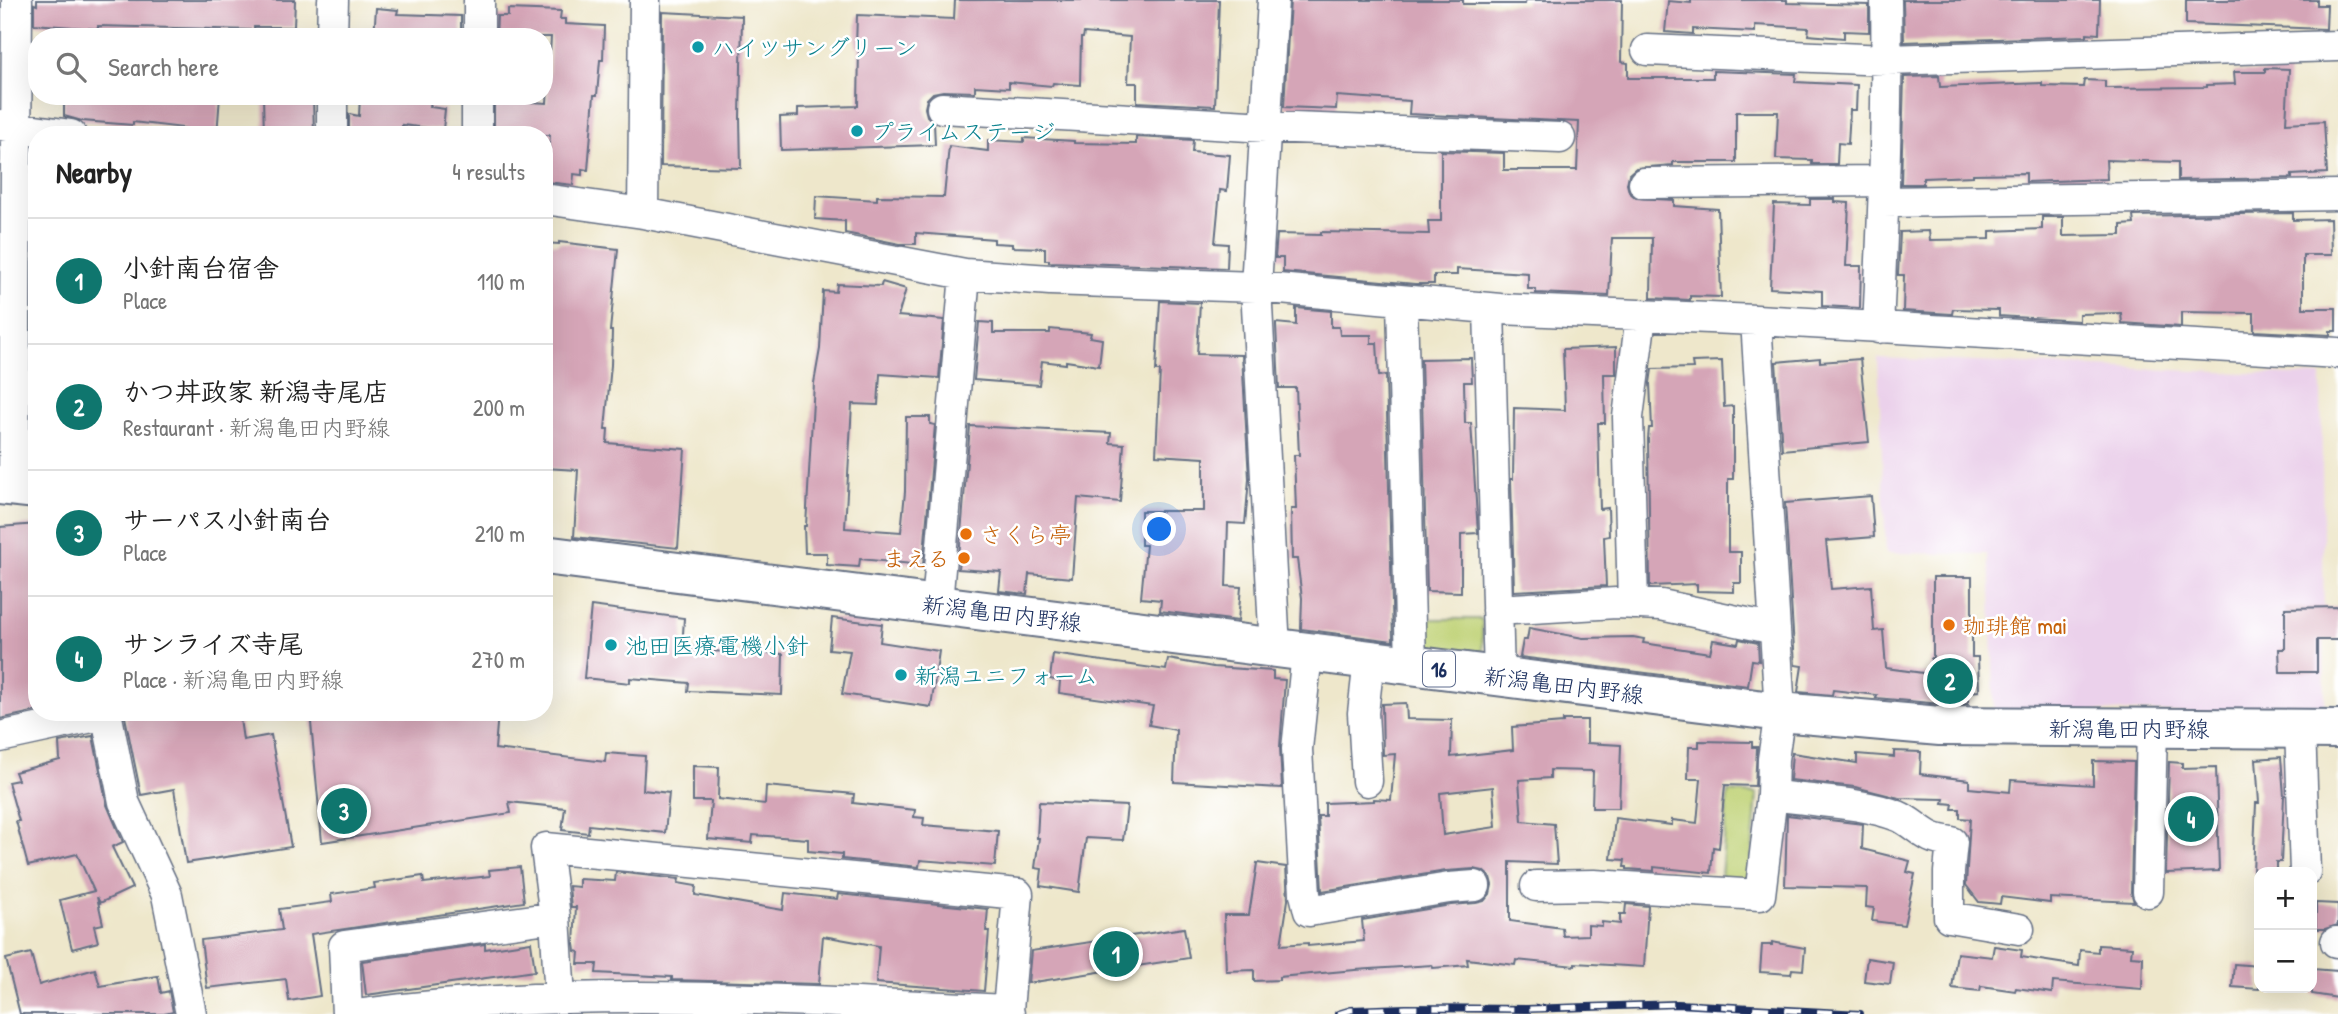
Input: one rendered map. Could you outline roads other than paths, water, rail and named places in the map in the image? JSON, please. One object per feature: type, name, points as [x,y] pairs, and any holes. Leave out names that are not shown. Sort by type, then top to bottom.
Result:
[{"type":"main road","name":"新潟亀田内野線","points":[[553,556],[1780,712],[1940,726],[2338,729]]},
{"type":"street","points":[[17,0],[9,126],[8,287],[17,487]]},
{"type":"street","points":[[332,0],[332,28]]},
{"type":"street","points":[[479,0],[479,28]]},
{"type":"street","points":[[643,213],[645,0]]},
{"type":"street","points":[[1273,0],[1256,287],[1291,651],[1305,894],[1310,911],[1475,886]]},
{"type":"street","points":[[1878,328],[1884,191],[1886,0]]},
{"type":"street","points":[[1647,50],[1887,60],[2338,46]]},
{"type":"street","points":[[332,105],[332,126]]},
{"type":"street","points":[[477,105],[477,126]]},
{"type":"street","points":[[942,108],[1266,127],[1560,138]]},
{"type":"street","points":[[9,126],[28,129]]},
{"type":"street","points":[[1644,183],[1884,191],[2338,195]]},
{"type":"street","points":[[553,200],[643,213],[965,274],[1050,280],[1256,287],[1489,308],[1756,320],[2338,353]]},
{"type":"street","points":[[937,604],[965,274]]},
{"type":"street","points":[[1402,301],[1411,666]]},
{"type":"street","points":[[1489,308],[1499,677]]},
{"type":"street","points":[[1633,604],[1628,417],[1641,316]]},
{"type":"street","points":[[1536,886],[1594,885],[1760,895],[1780,712],[1756,320]]},
{"type":"street","points":[[1497,610],[1661,605],[1775,629]]},
{"type":"street","points":[[1367,781],[1363,713],[1369,660]]},
{"type":"street","points":[[0,737],[71,721]]},
{"type":"street","points":[[108,721],[124,802],[167,895],[191,1014]]},
{"type":"street","points":[[2148,892],[2152,728]]},
{"type":"street","points":[[2300,729],[2305,867]]},
{"type":"street","points":[[1772,795],[1874,809],[1899,817],[1931,837],[1952,842],[1948,928],[2019,929]]},
{"type":"street","points":[[363,1014],[414,1007],[560,998],[728,998],[1009,1012],[1018,894],[546,848],[555,917],[560,998]]},
{"type":"street","points":[[346,1014],[344,946],[555,917]]},
{"type":"railway","points":[[1338,1014],[1351,1010],[1406,1008],[1527,1009],[1678,1004],[1860,1014]]},
{"type":"place","name":"ハイツサングリーン","points":[[698,47]]},
{"type":"place","name":"プライムステージ","points":[[857,131]]},
{"type":"place","name":"さくら亭","points":[[966,534]]},
{"type":"place","name":"まえる","points":[[964,558]]},
{"type":"place","name":"珈琲館 mai","points":[[1949,625]]},
{"type":"place","name":"池田医療電機小針","points":[[611,645]]},
{"type":"place","name":"新潟ユニフォーム","points":[[901,675]]},
{"type":"place","name":"かつ丼政家 新潟寺尾店","points":[[1950,681]]},
{"type":"place","name":"サーパス小針南台","points":[[344,811]]},
{"type":"place","name":"サンライズ寺尾","points":[[2191,819]]},
{"type":"place","name":"小針南台宿舎","points":[[1116,954]]}]
